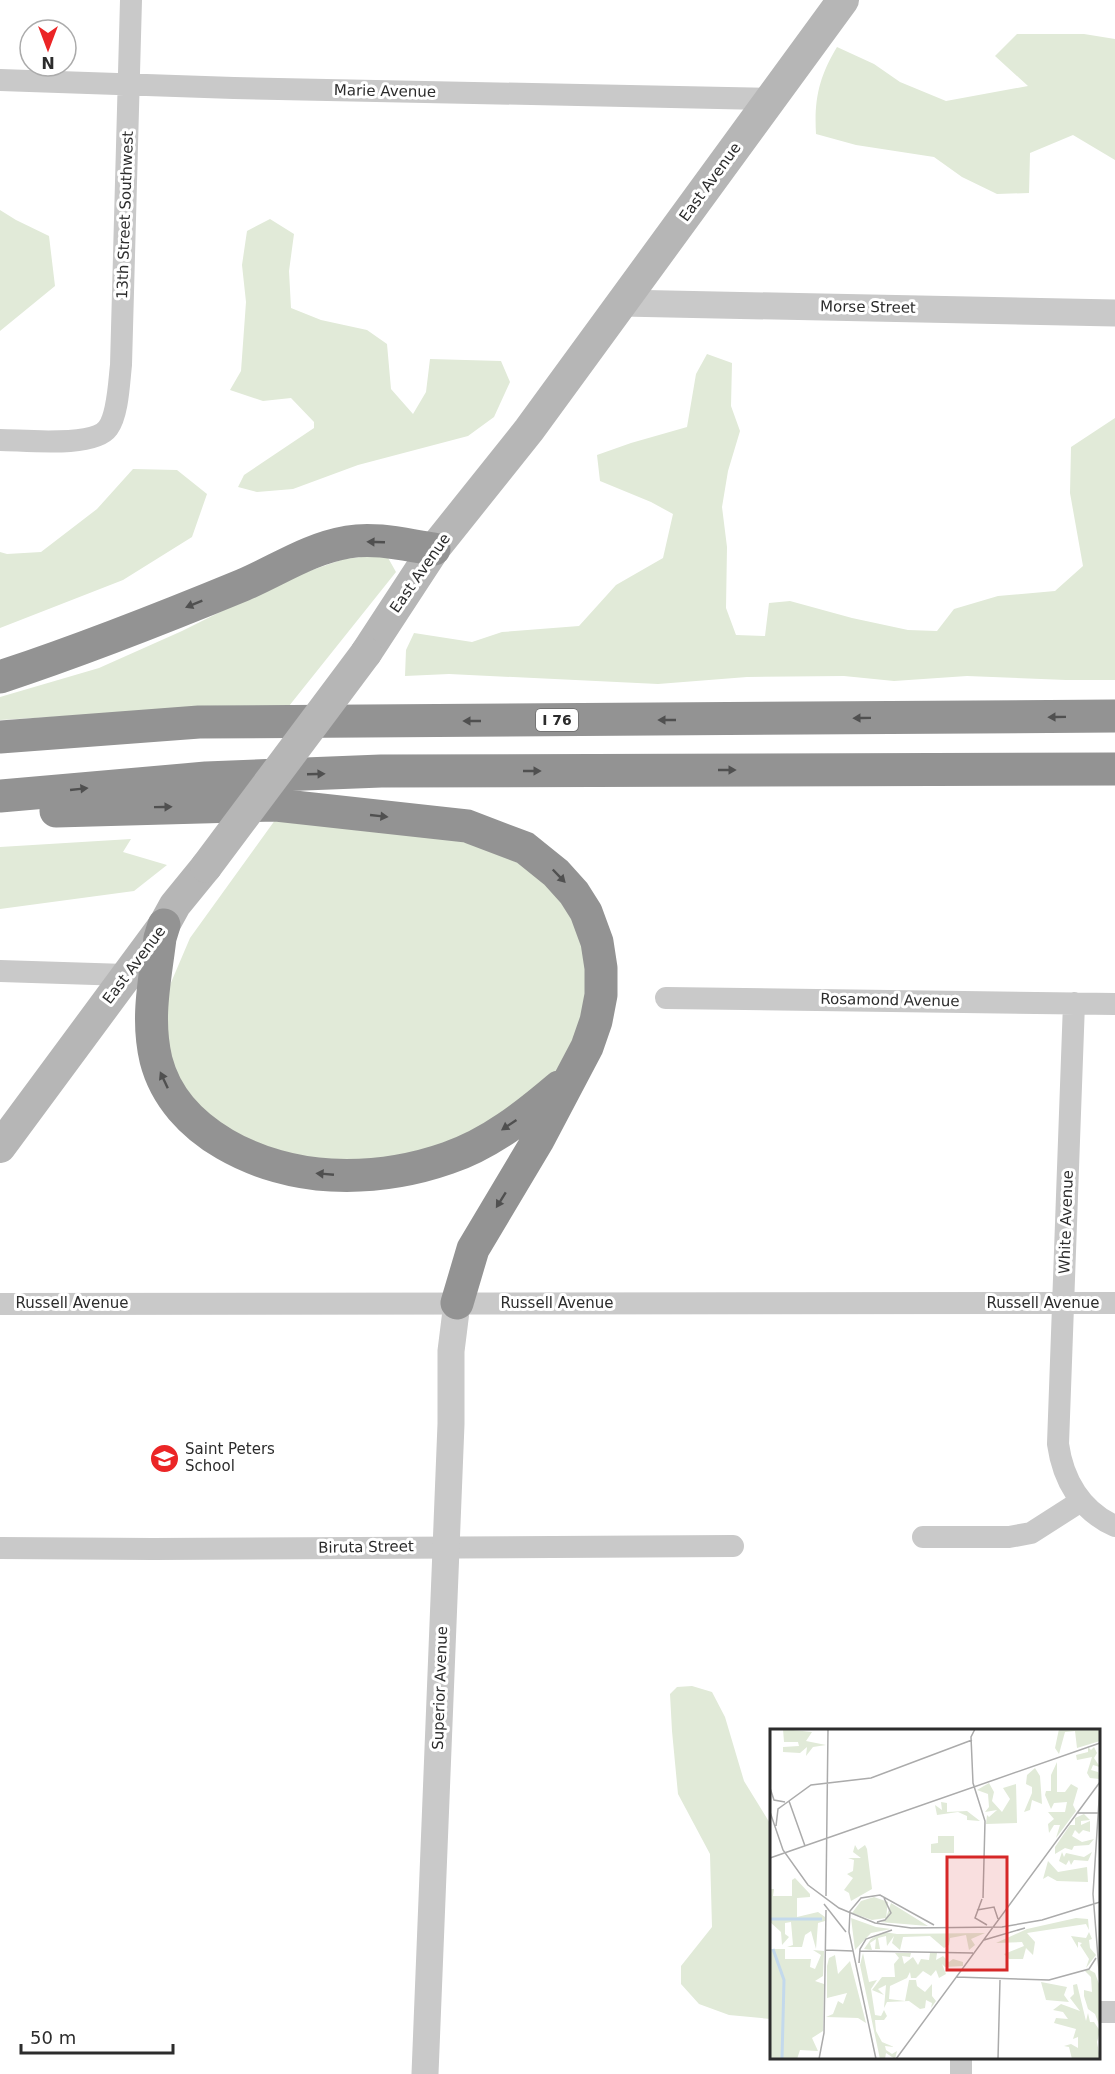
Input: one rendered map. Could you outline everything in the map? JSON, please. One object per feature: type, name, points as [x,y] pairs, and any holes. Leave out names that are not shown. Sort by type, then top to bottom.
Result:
[{"type":"highway","points":[[0,677],[70,654],[245,584],[318,548],[351,541],[383,541],[434,549]]},
{"type":"highway","name":"I 76","points":[[0,737],[199,722],[1115,716]]},
{"type":"highway","points":[[0,796],[206,778],[381,771],[1115,769]]},
{"type":"highway","points":[[1053,770],[1115,777]]},
{"type":"highway","points":[[0,813],[276,805],[467,825],[509,841],[540,859],[574,893],[586,912],[597,942],[601,968],[596,1021],[587,1047],[538,1140],[472,1249],[458,1303]]},
{"type":"highway","points":[[164,925],[160,938],[150,1020],[157,1062],[169,1090],[188,1116],[222,1144],[248,1156],[300,1172],[366,1175],[402,1171],[449,1158],[474,1148],[528,1113],[572,1076]]},
{"type":"main road","name":"East Avenue","points":[[0,1147],[176,906],[366,653],[434,549],[530,430],[843,0]]},
{"type":"street","name":"13th Street Southwest","points":[[0,440],[68,441],[92,438],[109,428],[115,409],[121,364],[131,0]]},
{"type":"street","name":"Marie Avenue","points":[[0,80],[234,88],[770,99]]},
{"type":"street","name":"Morse Street","points":[[622,303],[1115,313]]},
{"type":"street","points":[[0,971],[126,975]]},
{"type":"street","name":"Rosamond Avenue","points":[[666,998],[1115,1004]]},
{"type":"street","name":"White Avenue","points":[[1074,1003],[1058,1444],[1064,1475],[1081,1502],[1091,1513],[1115,1526]]},
{"type":"street","name":"Superior Avenue","points":[[425,2074],[446,1546],[451,1351],[458,1303]]},
{"type":"street","name":"Russell Avenue","points":[[0,1304],[1115,1303]]},
{"type":"street","points":[[922,1537],[1009,1537],[1031,1533],[1081,1502]]},
{"type":"street","name":"Biruta Street","points":[[0,1548],[732,1546]]},
{"type":"green space","points":[[1017,34],[1084,34],[1115,39],[1115,160],[1073,135],[1030,153],[1029,193],[997,194],[962,177],[934,157],[856,145],[816,134],[819,89],[826,68],[837,47],[874,64],[900,82],[946,101],[1028,86],[995,56]]},
{"type":"green space","points":[[0,210],[49,236],[55,286],[0,331]]},
{"type":"green space","points":[[270,219],[294,234],[289,271],[291,308],[321,320],[367,330],[387,344],[391,389],[413,414],[426,392],[430,359],[501,361],[510,382],[494,417],[468,436],[358,465],[293,489],[257,492],[238,487],[244,475],[314,428],[314,422],[291,398],[263,401],[230,390],[241,371],[246,302],[242,265],[247,231]]},
{"type":"green space","points":[[707,354],[732,363],[731,406],[740,431],[728,471],[722,507],[727,547],[726,608],[736,635],[765,636],[769,603],[790,601],[908,630],[937,631],[954,609],[998,596],[1055,591],[1083,566],[1070,493],[1071,447],[1115,418],[1115,680],[967,676],[894,681],[844,676],[747,677],[658,684],[449,674],[405,676],[406,650],[414,633],[472,642],[502,632],[579,626],[616,585],[663,558],[673,514],[651,502],[600,481],[597,455],[687,427],[696,374]]},
{"type":"green space","points":[[133,469],[177,470],[207,494],[192,537],[123,580],[0,628],[0,552],[7,554],[41,552],[97,509]]},
{"type":"green space","points":[[387,556],[396,572],[289,706],[188,709],[0,720],[0,697],[99,668],[182,631],[286,579],[344,559]]},
{"type":"green space","points":[[278,816],[461,837],[536,871],[574,914],[584,936],[590,1006],[556,1072],[465,1140],[405,1161],[313,1162],[236,1141],[181,1089],[164,1055],[164,999],[190,938]]},
{"type":"green space","points":[[131,839],[123,852],[167,865],[134,891],[0,909],[0,847]]},
{"type":"green space","points":[[692,1686],[712,1692],[725,1717],[744,1781],[770,1823],[770,2019],[729,2015],[699,2004],[681,1984],[681,1966],[712,1927],[710,1854],[678,1794],[670,1694],[677,1687]]},
{"type":"place","name":"Saint Peters School","points":[[164,1458]]}]
